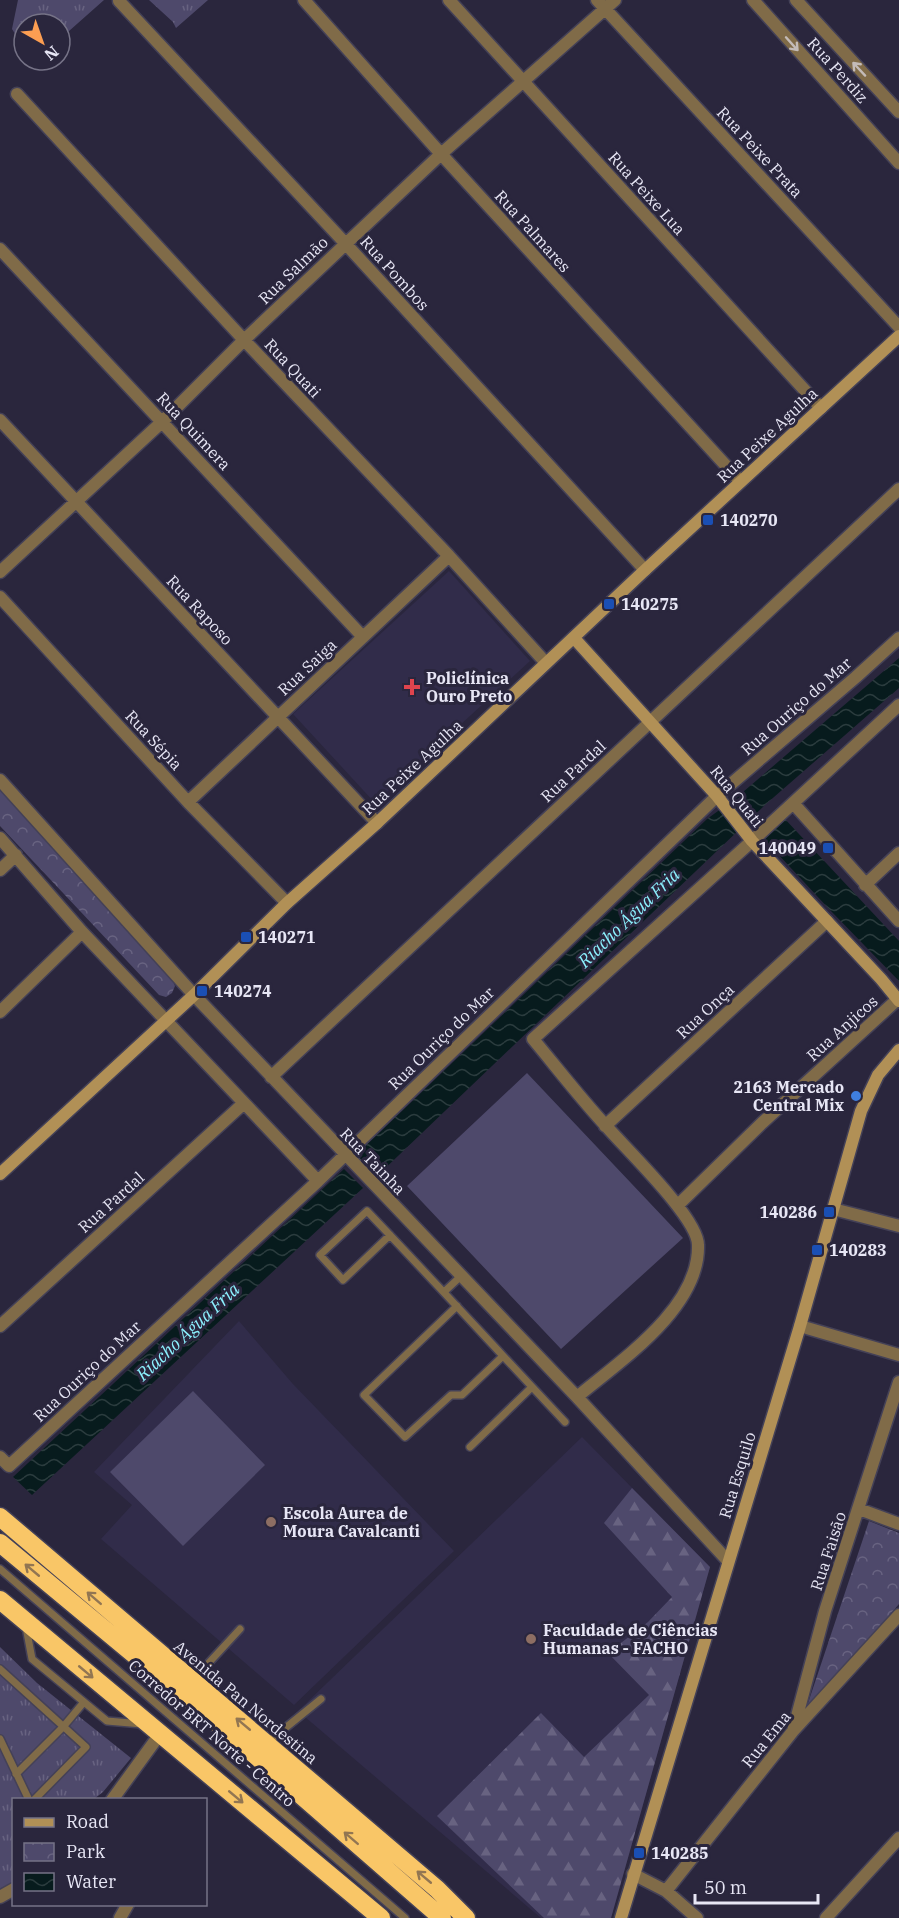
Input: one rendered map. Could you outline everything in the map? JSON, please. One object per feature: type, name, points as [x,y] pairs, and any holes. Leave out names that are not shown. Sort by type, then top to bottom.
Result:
[{"type":"highway","name":"Avenida Pan Nordestina","points":[[0,1517],[437,1888],[466,1918]]},
{"type":"highway","points":[[0,1543],[247,1748],[442,1918]]},
{"type":"highway","points":[[0,1600],[371,1915]]},
{"type":"street","name":"Rua Palmares","points":[[304,0],[740,482]]},
{"type":"street","name":"Rua Peixe Lua","points":[[449,0],[821,408]]},
{"type":"street","name":"Rua Perdiz","points":[[753,0],[899,163]]},
{"type":"street","name":"Rua Perdiz","points":[[796,0],[899,112]]},
{"type":"street","name":"Rua Pombos","points":[[118,1],[345,243],[645,570]]},
{"type":"street","name":"Rua Salmão","points":[[0,572],[163,421],[345,243],[441,154],[524,82],[606,3]]},
{"type":"street","name":"Rua Peixe Prata","points":[[606,3],[899,327]]},
{"type":"street","name":"Rua Quati","points":[[17,94],[546,663]]},
{"type":"street","name":"Rua Quimera","points":[[0,249],[363,637]]},
{"type":"street","name":"Rua Peixe Agulha","points":[[0,1174],[194,995],[286,903],[377,823],[645,570],[899,336]]},
{"type":"street","name":"Rua Raposo","points":[[0,420],[377,823]]},
{"type":"street","name":"Rua Pardal","points":[[271,1077],[899,489]]},
{"type":"street","name":"Rua Saiga","points":[[188,802],[448,556]]},
{"type":"street","name":"Rua Sépia","points":[[0,597],[188,802],[286,903]]},
{"type":"street","name":"Rua Quati","points":[[574,638],[650,721],[752,839],[899,1000]]},
{"type":"street","name":"Rua Ouriço do Mar","points":[[4,1462],[346,1157],[719,799],[899,638]]},
{"type":"street","points":[[577,1396],[645,1341],[672,1313],[691,1279],[698,1257],[697,1234],[678,1205],[605,1126],[533,1040],[899,705]]},
{"type":"street","name":"Rua Tainha","points":[[0,780],[194,995],[346,1157],[577,1396],[728,1561]]},
{"type":"street","points":[[793,803],[899,921]]},
{"type":"street","points":[[0,838],[82,932],[167,1019],[318,1181]]},
{"type":"street","points":[[865,885],[899,852]]},
{"type":"street","points":[[0,870],[16,855]]},
{"type":"street","name":"Rua Onça","points":[[605,1126],[827,921]]},
{"type":"street","points":[[0,1012],[82,932]]},
{"type":"street","name":"Rua Anjicos","points":[[678,1205],[762,1123],[899,1000]]},
{"type":"street","name":"Rua Esquilo","points":[[621,1918],[800,1326],[861,1111],[878,1075],[899,1050]]},
{"type":"street","name":"Rua Pardal","points":[[0,1326],[244,1103]]},
{"type":"street","points":[[833,1209],[899,1226]]},
{"type":"street","points":[[800,1326],[899,1355]]},
{"type":"street","name":"Rua Faisão","points":[[793,1731],[825,1611],[899,1382]]},
{"type":"street","points":[[859,1509],[899,1524]]},
{"type":"street","name":"Rua Ema","points":[[666,1891],[793,1731],[899,1615]]},
{"type":"street","points":[[113,1798],[154,1729]]},
{"type":"street","points":[[826,1918],[899,1838]]},
{"type":"street","points":[[633,1874],[666,1891],[697,1918]]},
{"type":"lane","points":[[390,1235],[343,1280],[320,1255],[368,1211],[565,1422]]},
{"type":"lane","points":[[444,1292],[461,1276]]},
{"type":"lane","points":[[457,1306],[364,1395],[405,1437],[451,1395],[462,1395],[503,1356]]},
{"type":"lane","points":[[470,1447],[532,1387]]},
{"type":"lane","name":"Corredor BRT Norte - Centro","points":[[0,1569],[405,1918]]},
{"type":"lane","points":[[25,1622],[32,1659],[106,1722],[154,1729]]},
{"type":"lane","points":[[192,1682],[240,1629]]},
{"type":"lane","points":[[0,1669],[86,1747],[36,1798]]},
{"type":"lane","points":[[266,1744],[321,1699]]},
{"type":"lane","points":[[16,1774],[63,1727],[84,1702]]},
{"type":"lane","points":[[0,1739],[27,1798]]},
{"type":"shaded area","name":"Policlínica Ouro Preto","points":[[449,571],[530,661],[375,803],[293,714]]},
{"type":"shaded area","name":"Escola Aurea de Moura Cavalcanti","points":[[239,1321],[292,1383],[454,1551],[294,1705],[101,1539],[132,1505],[94,1472]]},
{"type":"shaded area","name":"Faculdade de Ciências Humanas - FACHO","points":[[582,1437],[710,1567],[611,1918],[541,1918],[298,1711]]},
{"type":"green space","points":[[18,0],[104,0],[72,28],[72,12],[16,12]]},
{"type":"green space","points":[[149,0],[208,0],[176,28],[173,22]]},
{"type":"green space","points":[[0,783],[172,979],[175,986],[172,993],[166,997],[159,995],[0,826]]},
{"type":"green space","points":[[527,1073],[683,1238],[561,1349],[407,1186]]},
{"type":"green space","points":[[193,1391],[265,1465],[183,1546],[110,1472]]},
{"type":"green space","points":[[632,1488],[710,1567],[611,1918],[544,1918],[437,1816],[541,1713],[584,1757],[649,1695],[608,1653],[648,1622],[672,1597],[604,1523]]},
{"type":"green space","points":[[869,1521],[899,1533],[899,1604],[804,1715]]},
{"type":"green space","points":[[0,1647],[37,1683],[131,1758],[95,1798],[12,1798],[12,1884],[0,1890]]},
{"type":"water","name":"Riacho Água Fria","points":[[899,658],[899,688],[766,804],[375,1178],[355,1156],[707,819],[736,798]]},
{"type":"water","points":[[784,818],[899,941],[899,981],[762,837]]},
{"type":"water","name":"Riacho Água Fria","points":[[344,1169],[363,1188],[32,1495],[13,1477]]},
{"type":"place","name":"140270","points":[[708,520]]},
{"type":"place","name":"140275","points":[[609,604]]},
{"type":"place","name":"Policlínica Ouro Preto","points":[[412,687]]},
{"type":"place","name":"140049","points":[[828,848]]},
{"type":"place","name":"140271","points":[[246,937]]},
{"type":"place","name":"140274","points":[[202,991]]},
{"type":"place","name":"2163 Mercado Central Mix","points":[[856,1096]]},
{"type":"place","name":"140286","points":[[829,1212]]},
{"type":"place","name":"140283","points":[[817,1250]]},
{"type":"place","name":"Escola Aurea de Moura Cavalcanti","points":[[271,1522]]},
{"type":"place","name":"Faculdade de Ciências Humanas - FACHO","points":[[531,1639]]},
{"type":"place","name":"140285","points":[[639,1853]]}]
